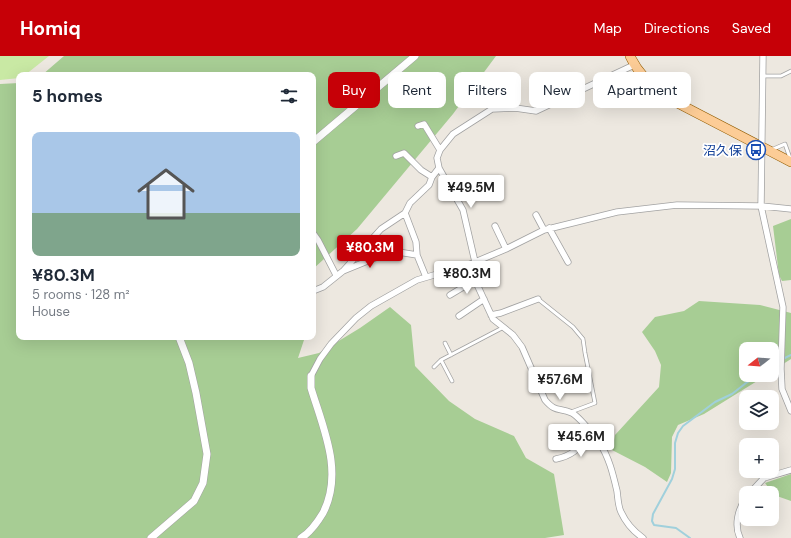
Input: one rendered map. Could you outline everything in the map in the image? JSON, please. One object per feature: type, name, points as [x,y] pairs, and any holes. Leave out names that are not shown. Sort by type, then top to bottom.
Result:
[{"type":"main road","points":[[632,60],[646,82],[664,96],[791,161]]},
{"type":"street","points":[[316,139],[415,56]]},
{"type":"street","points":[[763,56],[765,148],[760,206],[783,307],[781,370],[782,389],[791,411]]},
{"type":"street","points":[[475,262],[463,210],[439,168],[437,158],[440,150],[452,134],[492,109],[515,108],[536,111],[632,60]]},
{"type":"street","points":[[418,126],[424,124],[440,150]]},
{"type":"street","points":[[396,156],[404,153],[421,170],[432,177]]},
{"type":"street","points":[[426,277],[417,255],[416,242],[405,213],[406,208],[410,203],[429,185],[432,177],[439,168]]},
{"type":"street","points":[[301,538],[317,524],[328,504],[333,478],[331,454],[311,388],[311,376],[320,359],[331,344],[356,318],[371,306],[417,280],[468,265],[547,229],[617,212],[678,205],[760,206],[791,209]]},
{"type":"street","points":[[343,271],[382,229],[405,213]]},
{"type":"street","points":[[536,215],[547,229],[568,262]]},
{"type":"street","points":[[495,226],[506,249]]},
{"type":"street","points":[[316,238],[336,275]]},
{"type":"street","points":[[316,290],[323,287],[336,275],[343,271],[392,251],[417,255]]},
{"type":"street","points":[[468,265],[493,319],[513,335],[522,347],[545,400],[551,406],[561,411],[571,412],[576,416],[591,433],[608,457],[615,482],[620,511],[631,529],[643,538]]},
{"type":"street","points":[[450,295],[475,280]]},
{"type":"street","points":[[459,316],[484,299]]},
{"type":"street","points":[[491,315],[502,314],[538,299]]},
{"type":"street","points":[[151,538],[194,501],[203,483],[207,454],[189,363],[180,340]]},
{"type":"street","points":[[556,458],[565,457],[576,452],[591,433]]},
{"type":"street","points":[[757,486],[764,478],[791,470]]},
{"type":"street","points":[[739,513],[737,529],[740,538]]},
{"type":"lane","points":[[763,76],[781,76],[791,71]]},
{"type":"lane","points":[[538,299],[573,327],[583,339],[584,353],[595,403],[571,412]]},
{"type":"lane","points":[[434,367],[441,360],[504,328]]},
{"type":"lane","points":[[445,343],[451,355]]},
{"type":"lane","points":[[441,360],[452,380]]},
{"type":"green space","points":[[0,56],[49,56],[29,72],[16,72],[16,78],[0,80]]},
{"type":"green space","points":[[64,56],[496,56],[484,72],[454,72],[454,108],[457,108],[357,229],[316,266],[316,72],[45,72]]},
{"type":"green space","points":[[16,83],[16,340],[304,340],[298,358],[319,353],[360,328],[390,307],[411,325],[415,366],[449,401],[475,419],[514,436],[526,458],[554,474],[564,535],[545,538],[0,538],[0,84]]},
{"type":"green space","points":[[791,219],[791,280],[782,281],[779,275],[773,226]]},
{"type":"green space","points":[[699,301],[760,305],[791,313],[791,359],[779,367],[779,342],[739,342],[739,382],[756,382],[743,390],[739,390],[739,392],[704,414],[678,425],[672,437],[671,473],[667,482],[645,467],[612,450],[615,435],[659,387],[661,365],[655,351],[642,332],[655,317],[684,311]]},
{"type":"green space","points":[[791,474],[791,501],[779,497],[779,486],[767,486],[765,483]]},
{"type":"waterway","points":[[783,359],[791,355]]},
{"type":"waterway","points":[[690,538],[676,528],[654,525],[652,521],[653,514],[672,479],[675,469],[675,443],[678,433],[683,426],[715,402],[732,394],[748,382]]},
{"type":"place","name":"沼久保","points":[[756,150]]}]
